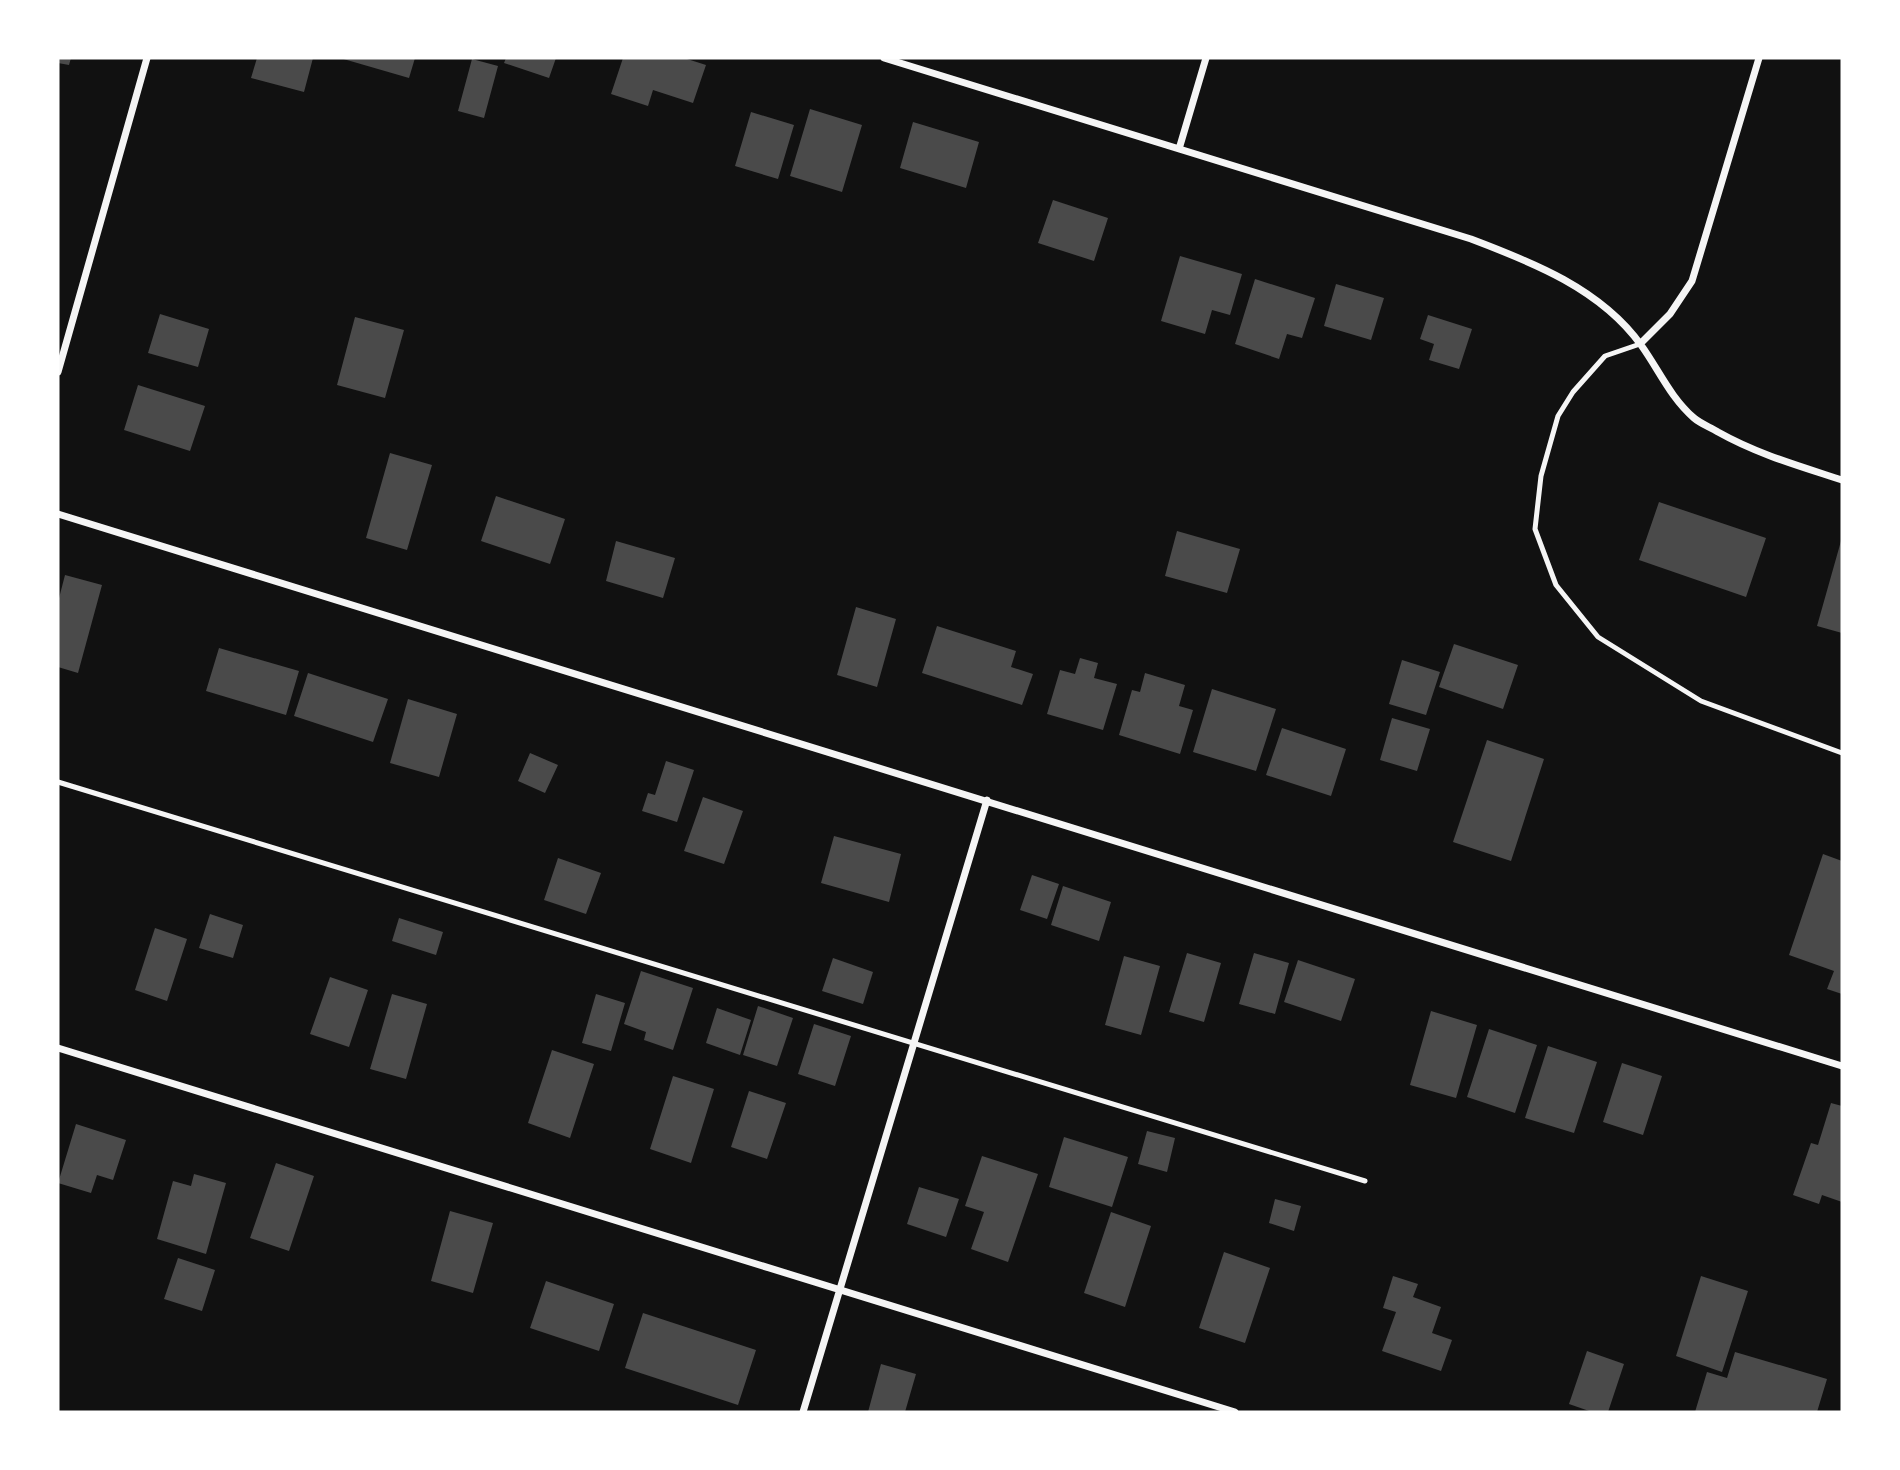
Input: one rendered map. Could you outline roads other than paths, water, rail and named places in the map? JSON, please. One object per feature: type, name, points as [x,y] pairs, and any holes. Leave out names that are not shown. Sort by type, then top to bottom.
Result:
[{"type":"street","points":[[58,372],[147,58]]},
{"type":"street","points":[[884,58],[1457,235],[1520,258],[1561,278],[1608,310],[1640,344],[1667,389],[1696,419],[1746,448],[1842,480]]},
{"type":"street","points":[[1179,149],[1206,58]]},
{"type":"street","points":[[1640,344],[1670,314],[1692,281],[1759,58]]},
{"type":"street","points":[[58,514],[1842,1066]]},
{"type":"street","points":[[803,1412],[987,800]]},
{"type":"street","points":[[58,1048],[1235,1412]]},
{"type":"lane","points":[[1640,344],[1605,356],[1573,392],[1559,416],[1541,476],[1535,529],[1556,585],[1598,637],[1701,701],[1842,753]]},
{"type":"lane","points":[[58,782],[1366,1181]]}]
